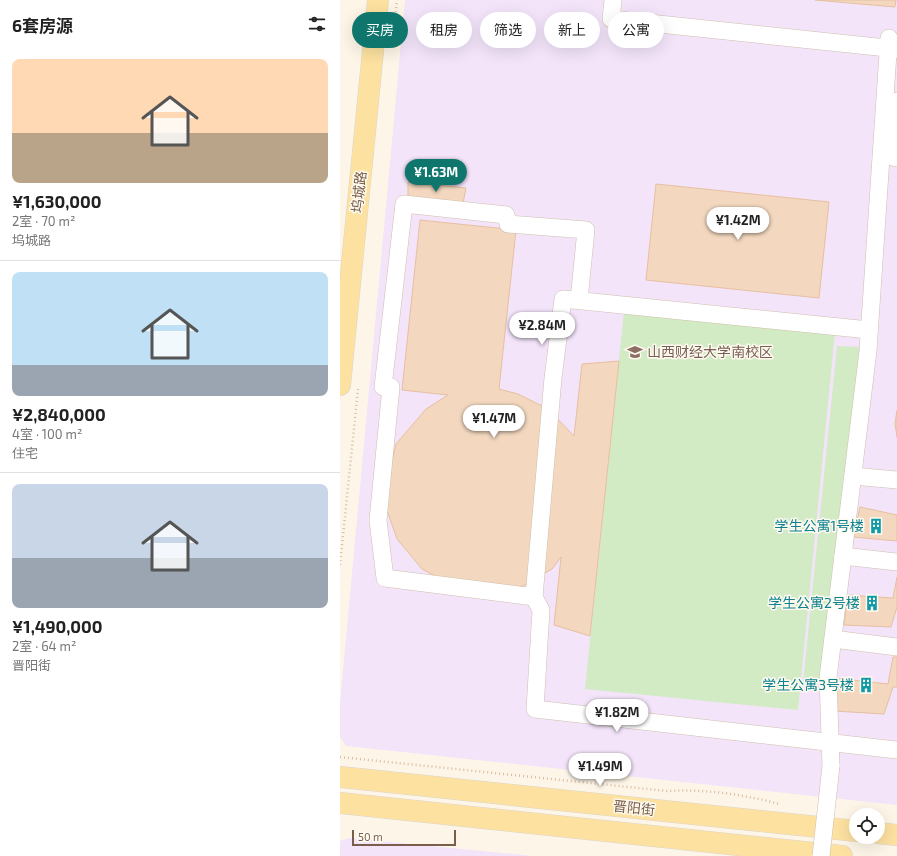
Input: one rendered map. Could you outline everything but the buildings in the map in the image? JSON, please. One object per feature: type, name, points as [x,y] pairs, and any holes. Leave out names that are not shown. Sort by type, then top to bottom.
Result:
[{"type":"main road","name":"坞城路","points":[[340,385],[378,0]]},
{"type":"main road","name":"晋阳街","points":[[340,777],[849,830]]},
{"type":"main road","name":"晋阳街","points":[[340,803],[842,856]]},
{"type":"main road","points":[[885,834],[897,835]]},
{"type":"street","points":[[613,0],[611,19],[891,45],[869,330],[828,678],[831,766],[821,856]]},
{"type":"street","points":[[897,102],[892,157],[897,158]]},
{"type":"street","points":[[534,597],[385,578],[378,520],[391,387],[383,387],[404,204],[506,215],[508,224],[586,230],[579,300]]},
{"type":"street","points":[[869,330],[563,299],[559,318],[534,597],[541,610],[535,709],[897,750]]},
{"type":"street","points":[[852,476],[897,480]]},
{"type":"street","points":[[843,556],[897,562]]},
{"type":"street","points":[[833,640],[897,647]]},
{"type":"path","points":[[340,757],[666,791],[691,790],[748,796],[782,805]]},
{"type":"shaded area","name":"山西财经大学南校区","points":[[405,0],[897,0],[897,805],[346,746],[340,737],[340,703],[401,48],[408,48],[408,12],[404,12]]},
{"type":"shaded area","points":[[349,838],[534,856],[340,856],[340,841]]},
{"type":"green space","points":[[624,311],[835,332],[798,710],[585,689]]},
{"type":"green space","points":[[837,346],[861,347],[822,683],[803,683]]},
{"type":"place","name":"山西财经大学南校区","points":[[635,352]]},
{"type":"place","name":"学生公寓1号楼","points":[[876,526]]},
{"type":"place","name":"学生公寓2号楼","points":[[872,603]]},
{"type":"place","name":"学生公寓3号楼","points":[[866,685]]}]
